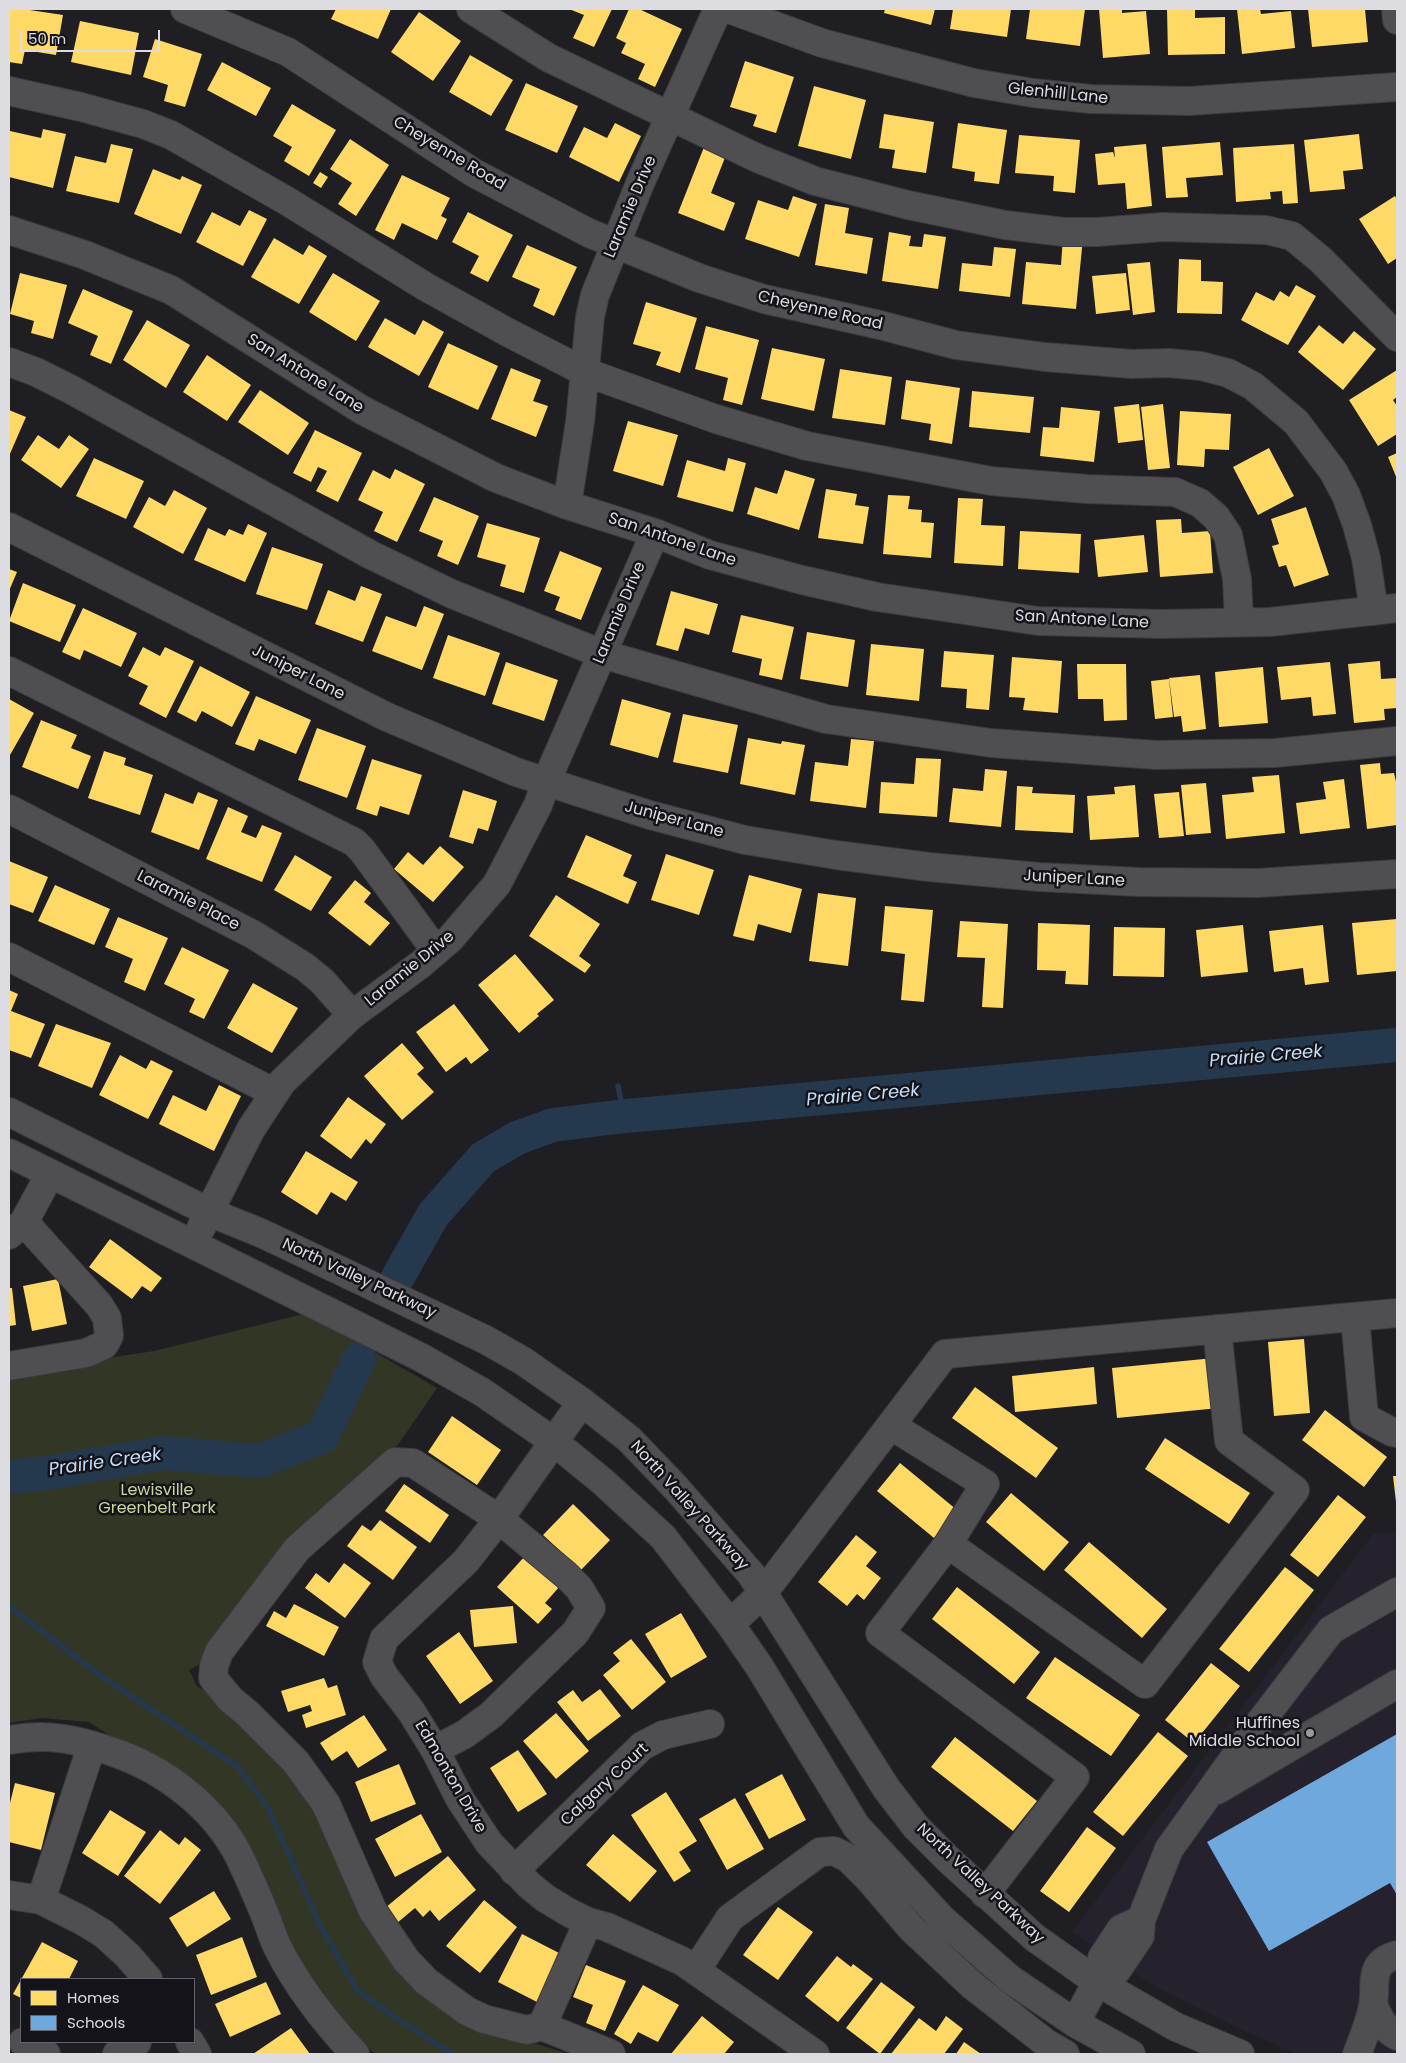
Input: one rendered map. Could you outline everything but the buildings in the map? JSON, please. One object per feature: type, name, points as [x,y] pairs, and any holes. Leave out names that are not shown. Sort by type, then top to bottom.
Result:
[{"type":"street","name":"Cheyenne Road","points":[[185,9],[288,52],[474,173],[589,233],[699,278],[764,299],[880,325],[956,345],[1045,357],[1132,364],[1169,363],[1201,366],[1228,373],[1253,386],[1296,422],[1333,471],[1346,495],[1357,524],[1366,558],[1386,610]]},
{"type":"street","points":[[471,9],[549,58],[757,158],[815,181],[908,205],[1004,225],[1064,232],[1097,232],[1163,227],[1266,230],[1292,236],[1321,260],[1397,337]]},
{"type":"street","name":"Laramie Drive","points":[[567,505],[586,372],[590,317],[595,295],[670,116],[718,9]]},
{"type":"street","name":"Glenhill Lane","points":[[729,9],[822,43],[974,83],[1032,93],[1091,99],[1189,101],[1397,87]]},
{"type":"street","points":[[1396,9],[1397,20]]},
{"type":"street","points":[[9,91],[81,107],[170,134],[287,200],[426,287],[509,333],[586,372],[716,419],[807,446],[991,481],[1087,489],[1175,492],[1200,503],[1216,517],[1228,535],[1237,579],[1239,622]]},
{"type":"street","name":"San Antone Lane","points":[[9,230],[85,255],[170,290],[362,410],[496,478],[567,505],[655,533],[710,555],[802,580],[877,597],[1038,621],[1162,624],[1270,622],[1386,610]]},
{"type":"street","points":[[9,362],[36,372],[70,389],[371,555],[452,594],[602,654],[826,719],[991,743],[1156,755],[1275,753],[1397,741]]},
{"type":"street","name":"Juniper Lane","points":[[9,527],[387,717],[516,772],[650,815],[745,840],[836,855],[1039,878],[1139,882],[1258,883],[1397,874]]},
{"type":"street","name":"Laramie Drive","points":[[192,1245],[251,1129],[282,1082],[352,1015],[436,952],[450,939],[496,884],[538,805],[546,782],[655,533]]},
{"type":"street","points":[[9,671],[354,842],[362,850],[436,952]]},
{"type":"street","name":"Laramie Place","points":[[9,809],[254,935],[305,967],[322,981],[352,1015]]},
{"type":"street","points":[[9,957],[275,1093]]},
{"type":"street","name":"North Valley Parkway","points":[[9,1112],[209,1212],[262,1233],[486,1340],[523,1361],[582,1402],[629,1439],[669,1481],[751,1574],[886,1788],[916,1827],[985,1894],[1035,1938],[1176,2027],[1240,2054]]},
{"type":"street","points":[[9,1153],[422,1358],[482,1392],[554,1441],[602,1481],[663,1537],[730,1624],[759,1666],[856,1826],[942,1919],[1010,1979],[1075,2023],[1131,2054]]},
{"type":"street","points":[[9,1366],[86,1353],[104,1345],[109,1336],[107,1318],[99,1305],[16,1228],[50,1174]]},
{"type":"street","points":[[730,1624],[763,1593],[945,1354],[1397,1313]]},
{"type":"street","points":[[1355,1317],[1364,1418],[1397,1433]]},
{"type":"street","points":[[948,1544],[1145,1684],[1295,1490],[1229,1441],[1216,1329]]},
{"type":"street","name":"Edmonton Drive","points":[[582,1402],[500,1519],[466,1561],[384,1639],[378,1662],[384,1676],[411,1711],[435,1750],[460,1799],[489,1843],[514,1871],[545,1898],[588,1922],[607,1927],[682,1961],[815,2054]]},
{"type":"street","points":[[892,1426],[984,1484],[948,1544],[880,1633],[1075,1777],[985,1894]]},
{"type":"street","points":[[435,1750],[465,1734],[491,1715],[575,1633],[590,1608],[580,1588],[500,1519],[413,1463],[395,1462],[297,1549],[218,1652],[212,1674],[215,1682],[230,1699],[247,1713],[296,1762],[326,1804],[373,1911],[406,1960],[427,1982],[467,2011],[484,2019],[527,2030],[542,2026],[611,2054]]},
{"type":"street","points":[[1075,2023],[1099,1977],[1102,1958],[1122,1929],[1141,1920],[1170,1849],[1258,1725],[1331,1630],[1397,1592]]},
{"type":"street","points":[[1209,1794],[1397,1684]]},
{"type":"street","name":"Calgary Court","points":[[514,1871],[642,1746],[663,1735],[710,1724]]},
{"type":"street","points":[[9,1740],[45,1736],[92,1744],[144,1764],[192,1797],[213,1817],[238,1854],[278,1949],[296,1980],[315,2008],[355,2054]]},
{"type":"street","points":[[41,1900],[92,1744]]},
{"type":"street","points":[[696,1970],[730,1918],[820,1852],[834,1851],[848,1858],[869,1879],[911,1928],[973,1986],[1046,2044],[1065,2054]]},
{"type":"street","points":[[9,1895],[41,1900],[104,1934],[147,1978]]},
{"type":"street","points":[[542,2026],[588,1922]]},
{"type":"street","points":[[1397,1954],[1383,1961],[1373,1979],[1374,2005],[1380,2021],[1397,2036]]},
{"type":"street","points":[[1357,2054],[1374,2005]]},
{"type":"street","points":[[28,2043],[38,2046],[46,2054]]},
{"type":"street","points":[[117,2054],[135,2043]]},
{"type":"street","points":[[191,2043],[197,2054]]},
{"type":"shaded area","name":"Huffines Middle School","points":[[1397,1532],[1397,2054],[1297,2054],[1242,2030],[1158,1988],[1072,1932],[1373,1534]]},
{"type":"green space","name":"Lewisville Greenbelt Park","points":[[307,1313],[437,1388],[400,1442],[316,1544],[210,1659],[189,1670],[197,1686],[273,1735],[388,1945],[511,2036],[569,2054],[375,2054],[319,2000],[269,1919],[230,1814],[89,1722],[41,1718],[9,1723],[9,1373],[154,1351]]},
{"type":"waterway","name":"Prairie Creek","points":[[398,1277],[433,1215],[483,1158],[517,1138],[553,1125],[616,1117],[1397,1045]]},
{"type":"waterway","points":[[618,1086],[622,1117]]},
{"type":"waterway","name":"Prairie Creek","points":[[9,1477],[47,1473],[163,1453],[259,1461],[322,1437],[359,1359]]},
{"type":"waterway","points":[[9,1606],[101,1676],[238,1767],[268,1808],[319,1923],[357,1990],[400,2021],[453,2054]]},
{"type":"place","name":"Huffines Middle School","points":[[1310,1733]]}]
